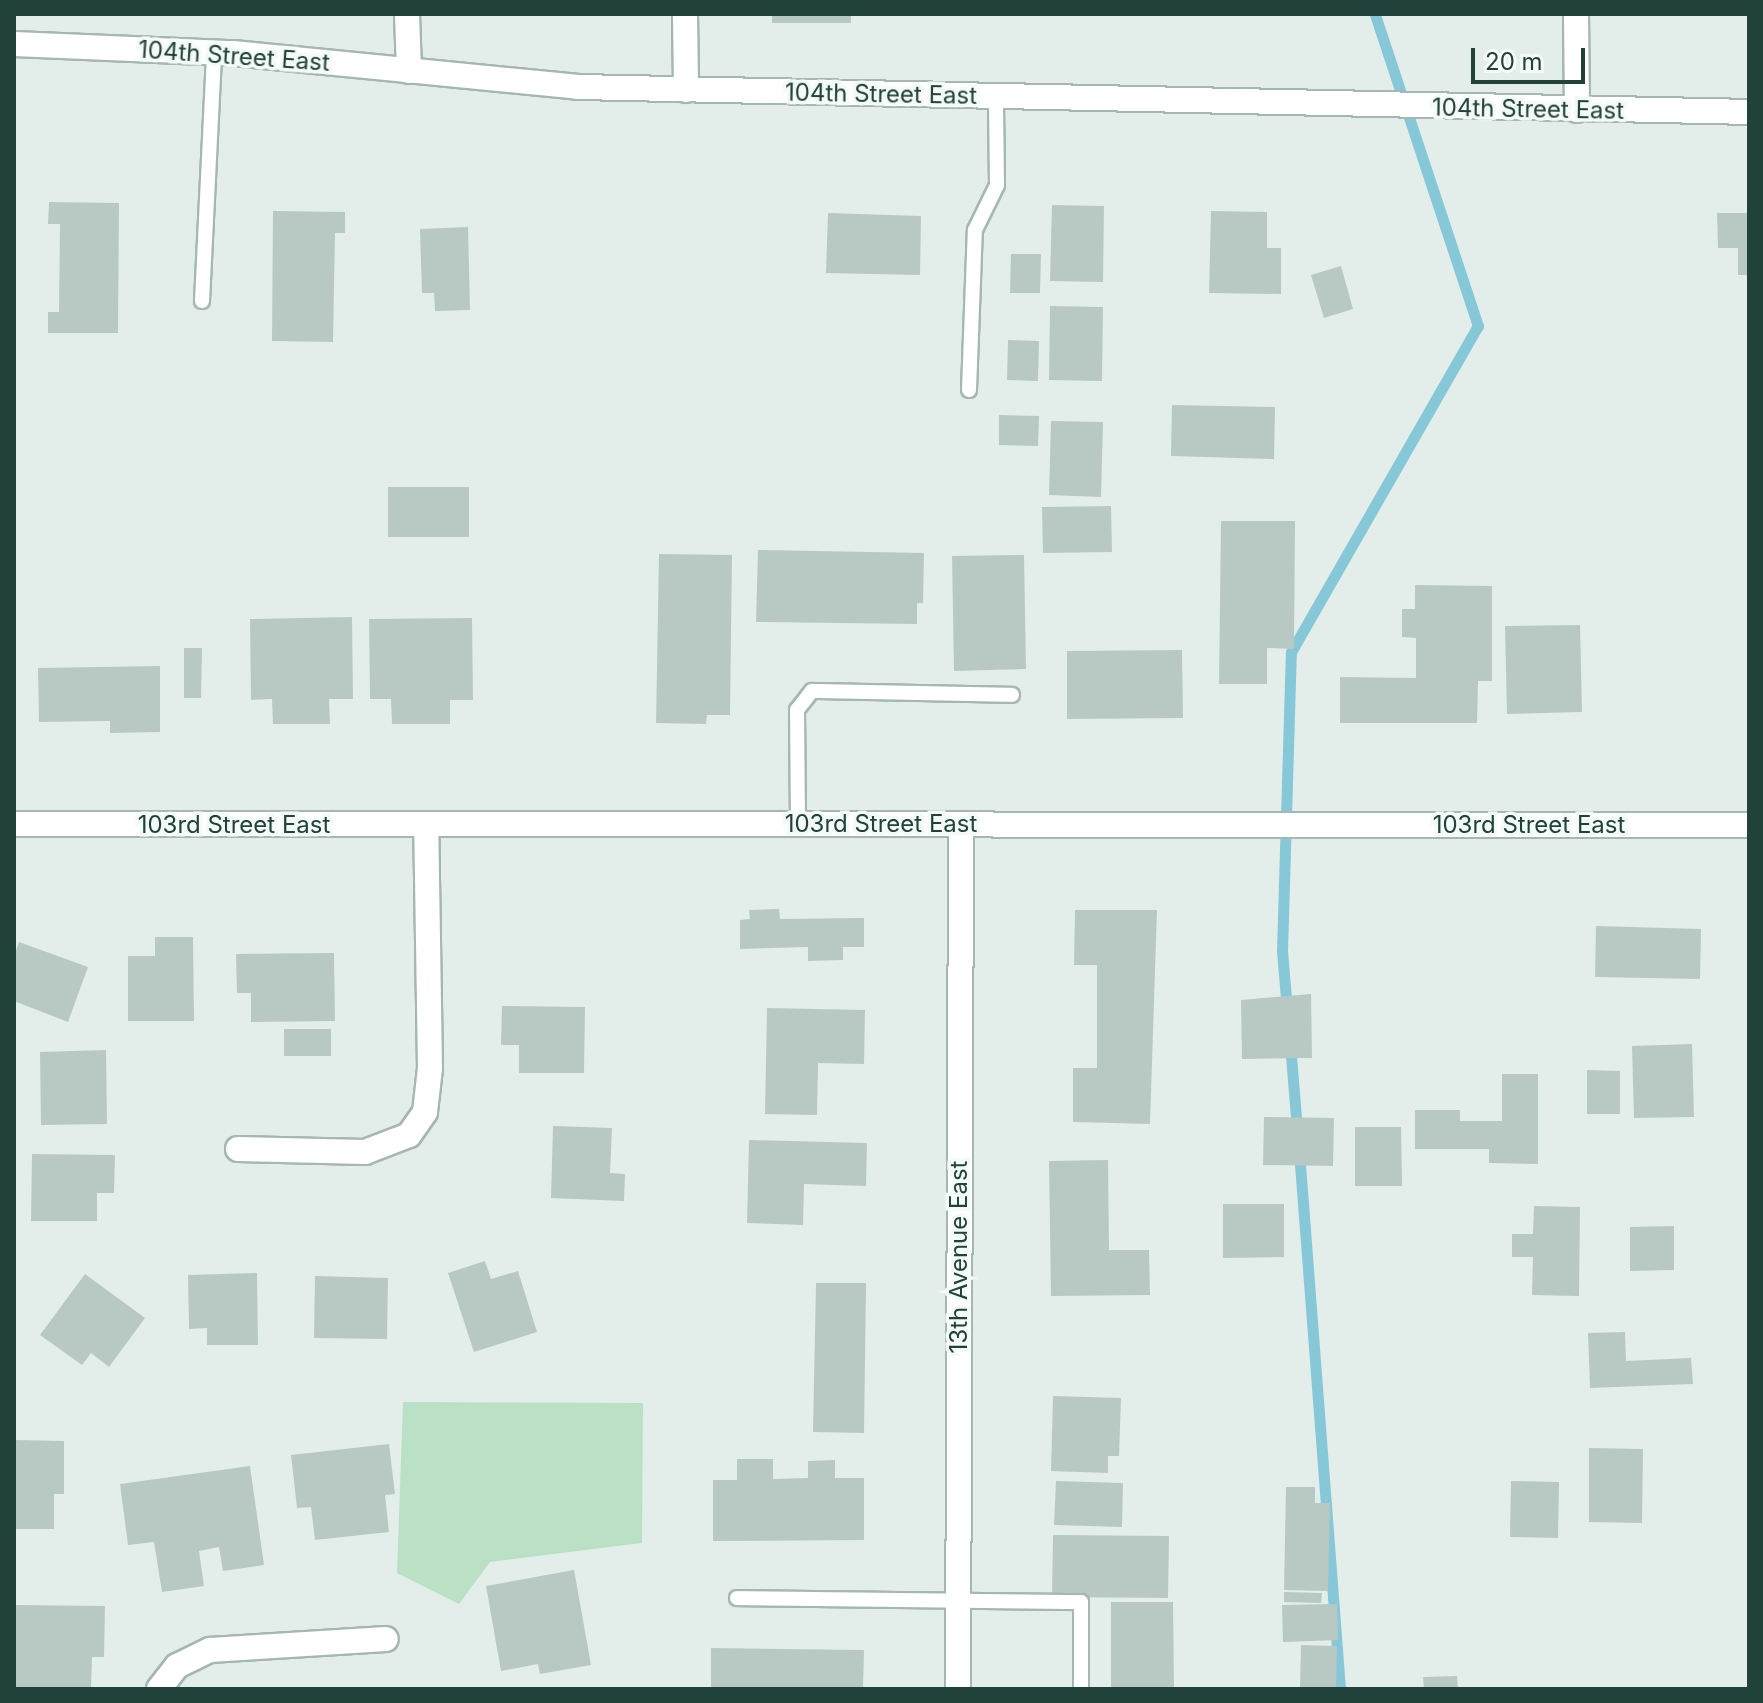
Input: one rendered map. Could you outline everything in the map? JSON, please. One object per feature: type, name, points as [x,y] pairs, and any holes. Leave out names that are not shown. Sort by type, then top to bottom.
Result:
[{"type":"street","points":[[407,14],[409,71]]},
{"type":"street","points":[[685,14],[686,90]]},
{"type":"street","points":[[1576,14],[1577,110]]},
{"type":"street","name":"104th Street East","points":[[14,44],[214,52],[578,87],[1749,112]]},
{"type":"street","name":"103rd Street East","points":[[14,824],[1749,825]]},
{"type":"street","points":[[238,1149],[365,1152],[409,1135],[425,1112],[430,1068],[426,825]]},
{"type":"street","name":"13th Avenue East","points":[[958,1689],[961,825]]},
{"type":"street","points":[[159,1689],[177,1666],[210,1650],[386,1639]]},
{"type":"lane","points":[[202,301],[214,52]]},
{"type":"lane","points":[[969,390],[975,230],[997,185],[996,97]]},
{"type":"lane","points":[[798,823],[797,710],[812,691],[1012,695]]},
{"type":"lane","points":[[737,1598],[1081,1602],[1081,1689]]},
{"type":"green space","points":[[403,1402],[643,1403],[642,1543],[490,1562],[459,1604],[397,1573]]},
{"type":"building","points":[[772,14],[851,14],[851,23],[772,23]]},
{"type":"building","points":[[49,202],[119,203],[118,333],[48,333],[48,312],[59,312],[60,224],[48,224]]},
{"type":"building","points":[[1052,205],[1104,206],[1103,282],[1050,281]]},
{"type":"building","points":[[273,211],[345,212],[345,233],[335,233],[333,342],[272,341]]},
{"type":"building","points":[[1211,211],[1267,212],[1267,248],[1281,248],[1281,294],[1209,293]]},
{"type":"building","points":[[828,213],[921,216],[920,275],[826,273]]},
{"type":"building","points":[[1717,213],[1749,213],[1749,275],[1738,275],[1738,248],[1718,248]]},
{"type":"building","points":[[468,227],[470,310],[435,311],[434,293],[422,293],[420,229]]},
{"type":"building","points":[[1011,254],[1041,254],[1040,293],[1010,293]]},
{"type":"building","points":[[1341,266],[1353,309],[1324,318],[1311,275]]},
{"type":"building","points":[[1050,306],[1103,307],[1102,381],[1049,380]]},
{"type":"building","points":[[1008,340],[1039,341],[1038,381],[1007,380]]},
{"type":"building","points":[[1172,405],[1275,407],[1274,459],[1171,456]]},
{"type":"building","points":[[999,415],[1039,416],[1038,446],[999,445]]},
{"type":"building","points":[[1051,421],[1103,422],[1101,497],[1049,495]]},
{"type":"building","points":[[388,487],[469,487],[469,537],[388,537]]},
{"type":"building","points":[[1111,506],[1112,552],[1043,553],[1042,507]]},
{"type":"building","points":[[1221,521],[1295,521],[1294,649],[1267,648],[1267,684],[1219,684]]},
{"type":"building","points":[[758,550],[924,553],[923,603],[917,603],[917,624],[756,622]]},
{"type":"building","points":[[659,554],[732,555],[730,715],[707,715],[706,724],[656,723]]},
{"type":"building","points":[[1024,555],[1026,669],[954,671],[952,556]]},
{"type":"building","points":[[1415,585],[1492,586],[1492,681],[1478,681],[1477,723],[1340,723],[1340,677],[1416,678],[1416,638],[1402,637],[1402,609],[1415,609]]},
{"type":"building","points":[[352,617],[353,699],[329,699],[330,724],[273,724],[272,699],[251,700],[250,619]]},
{"type":"building","points":[[472,618],[473,700],[450,700],[450,724],[392,724],[391,699],[370,699],[369,619]]},
{"type":"building","points":[[1580,625],[1582,712],[1507,714],[1505,626]]},
{"type":"building","points":[[184,648],[202,648],[201,698],[184,698]]},
{"type":"building","points":[[1182,650],[1183,718],[1067,719],[1067,651]]},
{"type":"building","points":[[160,666],[160,732],[110,733],[110,721],[39,722],[38,668]]},
{"type":"building","points":[[779,909],[780,919],[864,918],[864,947],[843,947],[843,960],[808,961],[808,947],[740,949],[740,920],[750,919],[749,910]]},
{"type":"building","points":[[1075,910],[1157,910],[1150,1124],[1073,1122],[1073,1068],[1097,1068],[1097,965],[1074,965]]},
{"type":"building","points":[[1596,926],[1701,929],[1700,979],[1595,977]]},
{"type":"building","points":[[155,937],[193,937],[194,1021],[128,1021],[128,956],[155,956]]},
{"type":"building","points":[[19,942],[88,967],[68,1022],[14,1001],[14,956]]},
{"type":"building","points":[[334,953],[335,1021],[251,1022],[251,993],[237,993],[236,954]]},
{"type":"building","points":[[1311,994],[1312,1058],[1242,1059],[1241,1000]]},
{"type":"building","points":[[502,1006],[585,1007],[584,1073],[519,1073],[519,1045],[501,1045]]},
{"type":"building","points":[[767,1008],[865,1010],[864,1064],[818,1063],[817,1115],[765,1114]]},
{"type":"building","points":[[284,1029],[331,1029],[331,1056],[284,1056]]},
{"type":"building","points":[[1692,1044],[1694,1117],[1634,1118],[1632,1046]]},
{"type":"building","points":[[106,1050],[107,1124],[41,1125],[40,1052]]},
{"type":"building","points":[[1587,1070],[1620,1071],[1620,1114],[1587,1114]]},
{"type":"building","points":[[1502,1074],[1538,1074],[1538,1164],[1489,1163],[1489,1149],[1415,1149],[1415,1110],[1460,1110],[1460,1121],[1502,1121]]},
{"type":"building","points":[[1264,1117],[1334,1118],[1333,1166],[1263,1165]]},
{"type":"building","points":[[553,1126],[612,1128],[610,1173],[625,1174],[624,1201],[551,1198]]},
{"type":"building","points":[[1355,1127],[1401,1127],[1402,1186],[1355,1186]]},
{"type":"building","points":[[749,1140],[867,1143],[866,1186],[804,1184],[803,1225],[747,1223]]},
{"type":"building","points":[[32,1154],[115,1155],[114,1193],[97,1193],[97,1221],[31,1221]]},
{"type":"building","points":[[1108,1160],[1109,1250],[1149,1250],[1150,1295],[1051,1296],[1049,1161]]},
{"type":"building","points":[[1223,1204],[1284,1204],[1284,1257],[1223,1258]]},
{"type":"building","points":[[1534,1206],[1580,1207],[1579,1296],[1532,1295],[1533,1257],[1512,1257],[1512,1234],[1533,1234]]},
{"type":"building","points":[[1674,1226],[1674,1270],[1630,1271],[1630,1227]]},
{"type":"building","points":[[485,1261],[491,1279],[518,1271],[537,1332],[474,1352],[448,1273]]},
{"type":"building","points":[[257,1273],[258,1345],[207,1345],[207,1328],[189,1329],[188,1275]]},
{"type":"building","points":[[85,1274],[145,1318],[109,1367],[91,1353],[82,1365],[40,1335]]},
{"type":"building","points":[[315,1276],[388,1278],[387,1339],[314,1338]]},
{"type":"building","points":[[816,1283],[866,1283],[864,1433],[813,1432]]},
{"type":"building","points":[[1625,1332],[1626,1361],[1691,1358],[1693,1384],[1590,1388],[1588,1333]]},
{"type":"building","points":[[1053,1396],[1121,1398],[1119,1456],[1108,1456],[1108,1473],[1051,1471]]},
{"type":"building","points":[[14,1440],[64,1441],[64,1494],[54,1494],[54,1529],[14,1529]]},
{"type":"building","points":[[389,1444],[395,1494],[385,1495],[389,1532],[315,1540],[311,1507],[297,1508],[291,1455]]},
{"type":"building","points":[[1589,1448],[1643,1449],[1642,1523],[1589,1522]]},
{"type":"building","points":[[737,1459],[773,1459],[773,1479],[808,1478],[808,1461],[835,1460],[835,1478],[864,1478],[864,1540],[713,1541],[713,1480],[737,1480]]},
{"type":"building","points":[[250,1466],[264,1565],[223,1571],[219,1547],[199,1551],[204,1586],[162,1592],[154,1542],[128,1545],[120,1484]]},
{"type":"building","points":[[1056,1481],[1123,1483],[1122,1527],[1054,1525]]},
{"type":"building","points":[[1511,1481],[1559,1482],[1558,1538],[1510,1537]]},
{"type":"building","points":[[1286,1487],[1315,1487],[1315,1503],[1330,1503],[1328,1591],[1284,1590]]},
{"type":"building","points":[[1053,1535],[1169,1536],[1168,1598],[1052,1597]]},
{"type":"building","points":[[574,1570],[591,1665],[540,1674],[538,1664],[501,1671],[486,1586]]},
{"type":"building","points":[[1284,1592],[1322,1593],[1321,1603],[1284,1602]]},
{"type":"building","points":[[1111,1602],[1173,1602],[1174,1689],[1111,1689]]},
{"type":"building","points":[[1337,1604],[1338,1640],[1283,1642],[1282,1605]]},
{"type":"building","points":[[14,1605],[105,1606],[104,1657],[92,1657],[91,1689],[14,1689]]},
{"type":"building","points":[[1301,1645],[1337,1646],[1336,1689],[1300,1689]]},
{"type":"building","points":[[711,1648],[864,1650],[863,1689],[711,1689]]},
{"type":"building","points":[[1457,1676],[1458,1689],[1424,1689],[1423,1677]]},
{"type":"waterway","points":[[1287,1010],[1282,951],[1291,652],[1478,326],[1375,14]]},
{"type":"waterway","points":[[1290,1044],[1297,1130]]},
{"type":"waterway","points":[[1299,1151],[1340,1689]]}]
